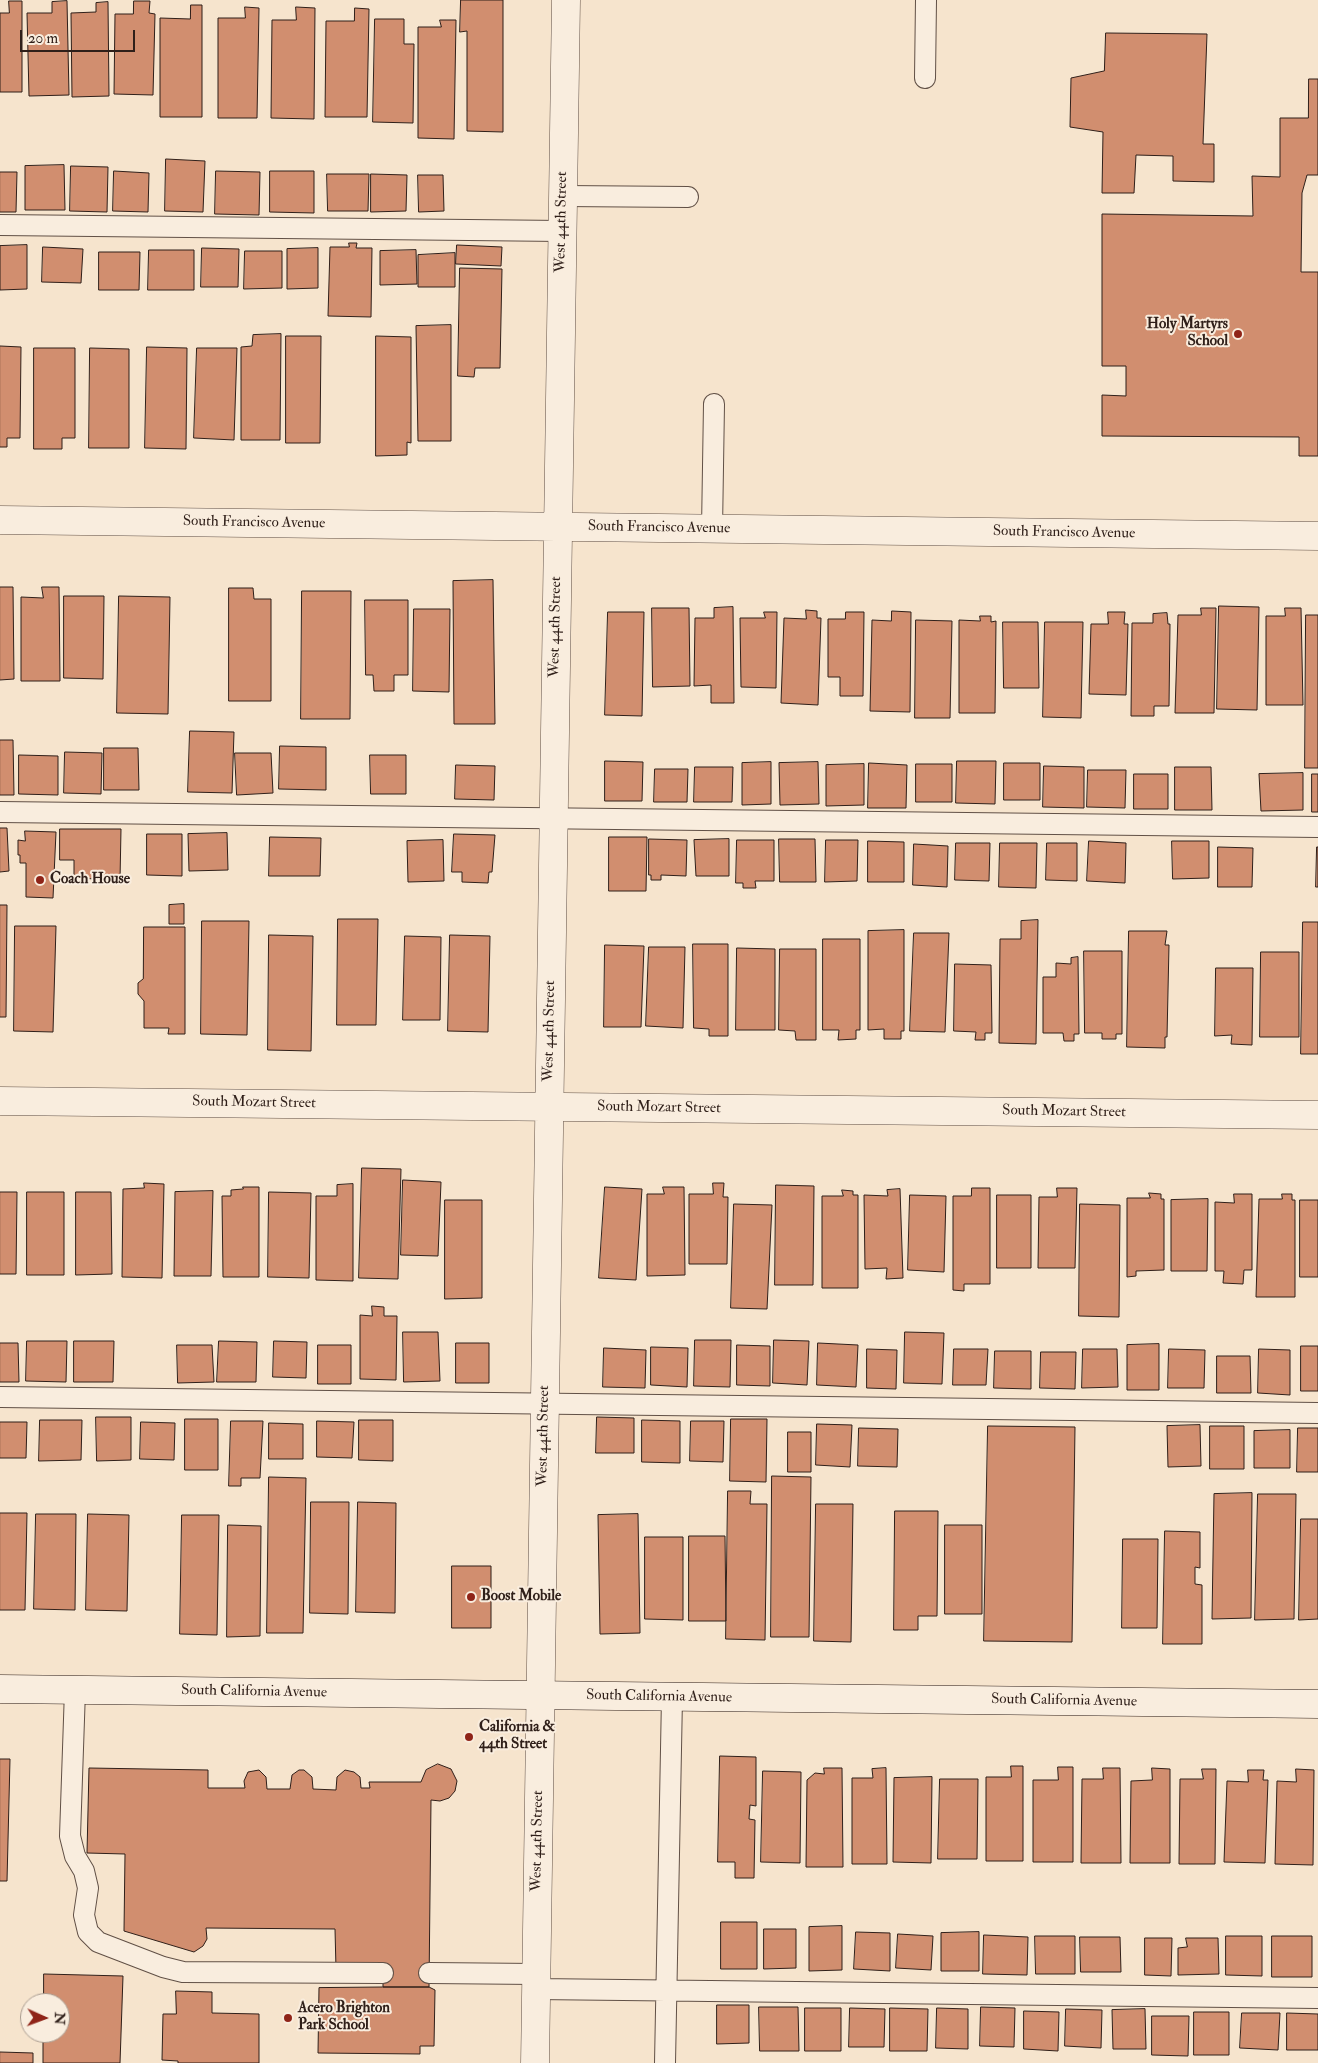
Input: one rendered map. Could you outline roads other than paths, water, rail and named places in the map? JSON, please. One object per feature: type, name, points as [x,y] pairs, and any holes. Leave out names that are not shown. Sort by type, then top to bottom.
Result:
[{"type":"street","name":"West 44th Street","points":[[535,2063],[566,0]]},
{"type":"street","name":"South Francisco Avenue","points":[[0,520],[1318,536]]},
{"type":"street","name":"South Mozart Street","points":[[0,1101],[1318,1115]]},
{"type":"street","name":"South California Avenue","points":[[0,1690],[1318,1704]]},
{"type":"lane","points":[[925,78],[926,0]]},
{"type":"lane","points":[[563,196],[688,197]]},
{"type":"lane","points":[[0,226],[562,231]]},
{"type":"lane","points":[[712,529],[714,404]]},
{"type":"lane","points":[[0,812],[1318,827]]},
{"type":"lane","points":[[0,1397],[1318,1413]]},
{"type":"lane","points":[[75,1690],[70,1836],[75,1856],[84,1871],[88,1888],[84,1915],[88,1932],[98,1942],[163,1968],[183,1972],[383,1973]]},
{"type":"lane","points":[[665,2063],[672,1697]]},
{"type":"lane","points":[[429,1973],[666,1991],[1318,1998]]},
{"type":"place","name":"Holy Martyrs School","points":[[1238,334]]},
{"type":"place","name":"Coach House","points":[[40,880]]},
{"type":"place","name":"Boost Mobile","points":[[471,1597]]},
{"type":"place","name":"California & 44th Street","points":[[469,1737]]},
{"type":"place","name":"Acero Brighton Park School","points":[[288,2018]]}]
